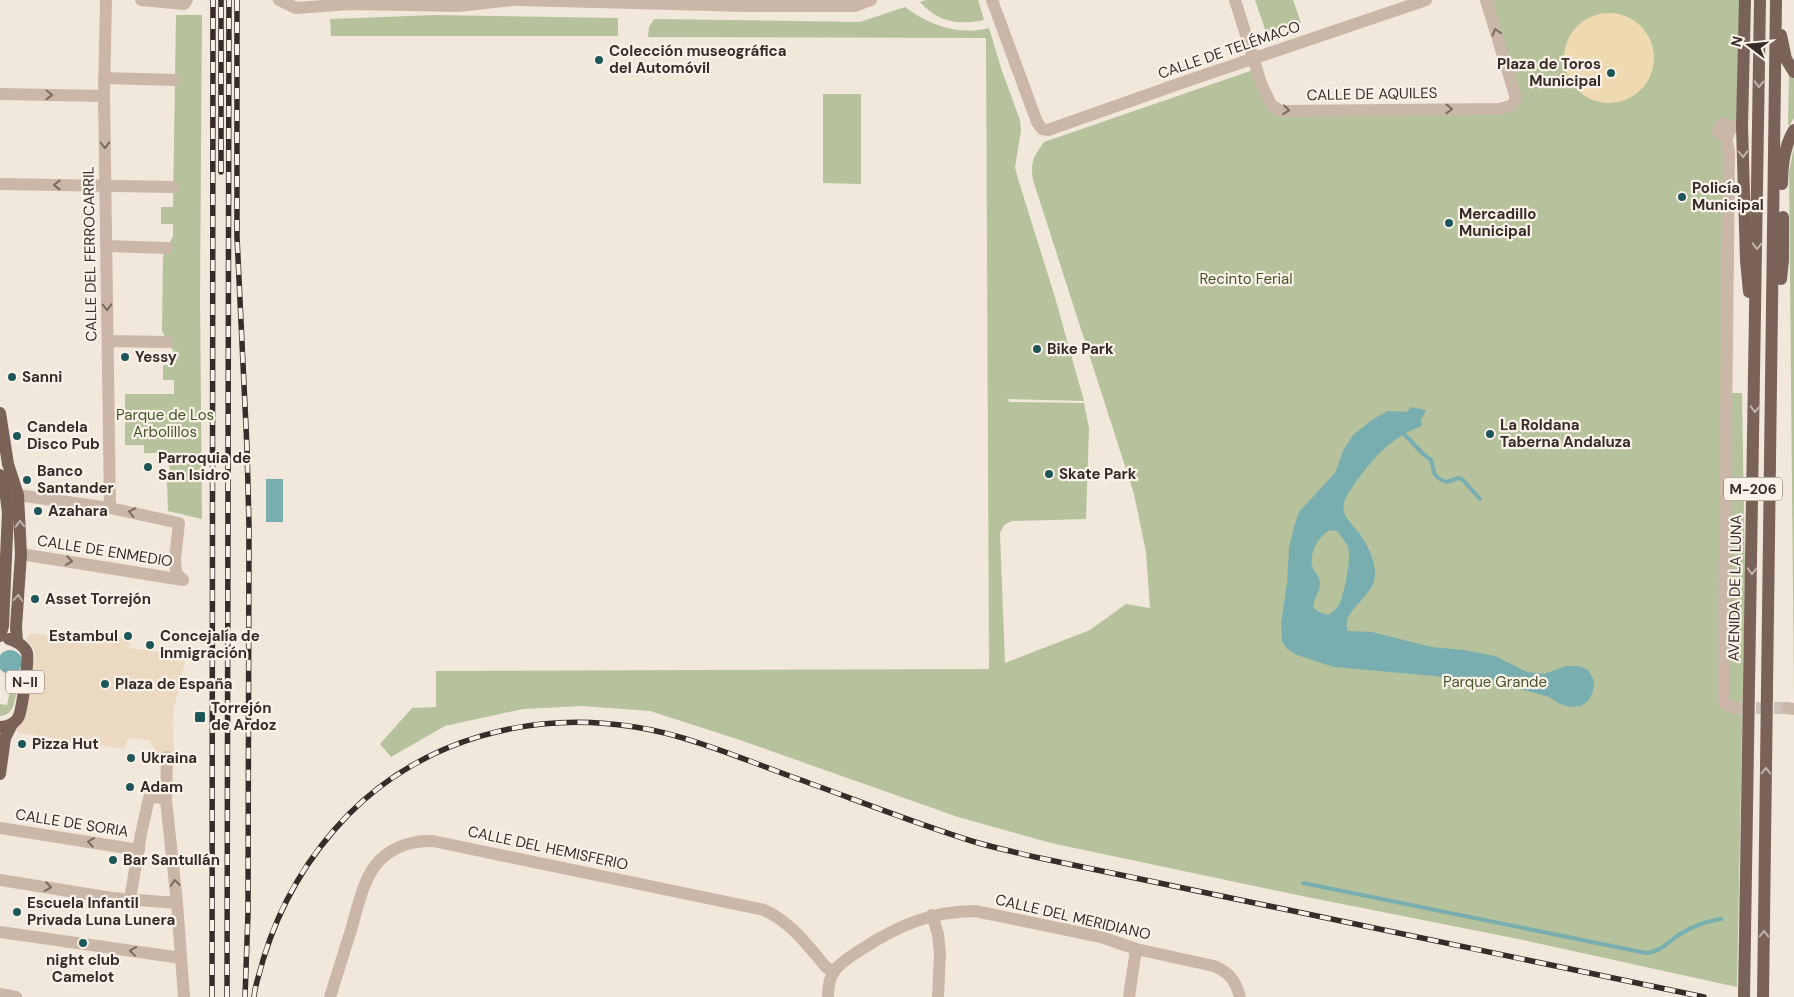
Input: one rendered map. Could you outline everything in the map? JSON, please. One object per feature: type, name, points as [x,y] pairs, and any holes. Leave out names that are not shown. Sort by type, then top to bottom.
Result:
[{"type":"main road","points":[[1745,0],[1733,130],[1756,358]]},
{"type":"main road","name":"AVENIDA DE LA LUNA","points":[[1744,997],[1756,358],[1760,0]]},
{"type":"main road","points":[[1776,4],[1786,58],[1794,72]]},
{"type":"main road","name":"M-206","points":[[1763,997],[1776,4]]},
{"type":"main road","points":[[1772,359],[1783,260],[1782,172],[1788,140],[1794,130]]},
{"type":"main road","name":"N-II","points":[[0,412],[8,464],[9,492],[3,626],[0,636]]},
{"type":"main road","name":"N-II","points":[[0,475],[9,492],[21,554],[16,627],[17,642],[24,648],[27,654],[22,707],[18,717],[6,725],[6,738],[0,774]]},
{"type":"main road","points":[[0,640],[10,639],[17,642]]},
{"type":"street","name":"CALLE DEL FERROCARRIL","points":[[106,0],[104,96],[110,508]]},
{"type":"street","points":[[141,0],[184,4],[187,0]]},
{"type":"street","points":[[279,0],[296,8],[350,4],[459,6],[513,0]]},
{"type":"street","points":[[518,0],[855,6],[871,0]]},
{"type":"street","name":"CALLE DE TELÉMACO","points":[[992,0],[1037,122],[1042,129],[1048,130],[1426,0]]},
{"type":"street","points":[[1235,0],[1253,59]]},
{"type":"street","name":"CALLE DE AQUILES","points":[[1253,59],[1271,105],[1281,111],[1498,109],[1511,106],[1515,101],[1516,95],[1486,0]]},
{"type":"street","points":[[104,78],[174,80]]},
{"type":"street","points":[[0,94],[104,96]]},
{"type":"street","points":[[1733,130],[1729,152],[1723,696],[1725,704],[1736,708]]},
{"type":"street","points":[[0,184],[174,187]]},
{"type":"street","points":[[107,246],[167,248]]},
{"type":"street","points":[[108,341],[168,342]]},
{"type":"street","points":[[9,492],[110,508]]},
{"type":"street","name":"CALLE DE ENMEDIO","points":[[21,554],[183,580],[176,573],[175,559],[179,523],[110,508]]},
{"type":"street","points":[[167,757],[166,800],[177,903],[184,997]]},
{"type":"street","points":[[130,899],[149,798],[158,797],[166,800]]},
{"type":"street","name":"CALLE DE SORIA","points":[[0,828],[139,850]]},
{"type":"street","name":"CALLE DEL HEMISFERIO","points":[[330,997],[361,895],[370,874],[380,860],[393,850],[422,840],[764,910],[787,923],[826,967],[834,972]]},
{"type":"street","points":[[0,880],[130,899],[177,903]]},
{"type":"street","name":"CALLE DEL MERIDIANO","points":[[834,972],[838,966],[877,939],[908,924],[932,916],[962,911],[975,911],[1101,937],[1136,949],[1214,966],[1226,971],[1233,979],[1240,997]]},
{"type":"street","points":[[932,916],[938,934],[940,954],[938,997]]},
{"type":"street","points":[[0,932],[181,958]]},
{"type":"street","points":[[1128,997],[1136,949]]},
{"type":"street","points":[[828,997],[830,981],[834,972]]},
{"type":"street","points":[[0,994],[16,997]]},
{"type":"green space","points":[[926,0],[978,0],[984,20],[949,21],[934,14],[920,2]]},
{"type":"green space","points":[[1255,0],[1293,0],[1301,23],[1267,35]]},
{"type":"green space","points":[[1486,0],[1745,0],[1742,126],[1731,128],[1727,393],[1742,393],[1745,575],[1737,987],[1518,939],[1051,843],[958,817],[737,739],[650,711],[582,706],[523,709],[445,726],[391,757],[380,744],[412,708],[436,707],[436,671],[989,669],[986,38],[648,37],[649,27],[654,19],[860,22],[905,7],[934,24],[955,30],[966,31],[989,28],[1020,120],[1021,131],[1015,167],[1018,179],[1054,294],[1084,401],[1007,399],[1010,402],[1084,403],[1089,428],[1086,519],[1012,521],[1004,525],[1000,533],[1005,663],[1090,630],[1126,604],[1150,608],[1146,552],[1134,494],[1033,180],[1032,168],[1034,160],[1044,142],[1256,69],[1271,105],[1498,109],[1515,101]]},
{"type":"green space","name":"Parque de Los Arbolillos","points":[[176,15],[202,15],[200,296],[202,519],[168,511],[169,453],[144,453],[144,445],[125,445],[125,394],[174,394],[174,380],[163,380],[163,365],[173,365],[173,351],[162,331],[163,256],[173,236],[173,224],[161,224],[161,207],[173,207]]},
{"type":"green space","points":[[435,15],[618,18],[618,36],[331,36],[330,19]]},
{"type":"green space","points":[[1789,76],[1794,77],[1794,118],[1790,125],[1788,125]]},
{"type":"green space","points":[[823,94],[861,94],[861,184],[823,183]]},
{"type":"green space","points":[[1794,147],[1794,696],[1789,172]]},
{"type":"green space","points":[[18,681],[14,703],[10,712],[0,716],[0,704],[7,705],[11,686]]},
{"type":"sand","points":[[1609,13],[1618,14],[1634,21],[1646,33],[1653,49],[1653,67],[1646,83],[1634,95],[1618,102],[1609,103],[1600,102],[1584,95],[1572,83],[1565,67],[1564,58],[1565,49],[1572,33],[1584,21],[1600,14]]},
{"type":"shaded area","name":"Plaza de España","points":[[67,630],[131,639],[129,648],[170,653],[185,662],[173,712],[174,757],[159,757],[149,740],[128,738],[125,749],[18,733],[16,729],[23,720],[28,707],[35,653],[32,646],[26,640],[30,633],[66,638]]},
{"type":"water","points":[[1412,407],[1426,410],[1421,420],[1422,426],[1401,436],[1383,450],[1361,476],[1345,501],[1343,509],[1345,514],[1366,544],[1375,570],[1373,584],[1369,591],[1348,617],[1348,631],[1372,632],[1431,647],[1464,650],[1495,656],[1527,672],[1544,674],[1566,666],[1579,666],[1588,670],[1594,680],[1593,691],[1589,700],[1581,706],[1571,707],[1560,704],[1549,697],[1524,690],[1434,676],[1334,667],[1297,655],[1286,648],[1282,641],[1281,623],[1287,584],[1289,548],[1299,512],[1335,473],[1343,451],[1353,435],[1387,411],[1406,412]],"holes":[[[1330,530],[1337,531],[1348,547],[1348,567],[1339,605],[1328,615],[1319,612],[1313,607],[1320,583],[1313,567],[1312,555],[1322,536]]]},
{"type":"water","points":[[266,479],[283,479],[283,522],[266,522]]},
{"type":"water","points":[[10,650],[18,654],[22,662],[18,670],[10,674],[2,670],[-2,662],[2,654]]},
{"type":"waterway","points":[[1404,434],[1431,460],[1434,473],[1438,478],[1446,482],[1459,478],[1480,499]]},
{"type":"waterway","points":[[1303,883],[1646,953],[1659,949],[1693,927],[1721,919]]},
{"type":"tunnel","points":[[1738,708],[1787,708]]},
{"type":"railway","points":[[212,997],[213,0]]},
{"type":"railway","points":[[221,0],[221,172]]},
{"type":"railway","points":[[227,997],[229,0]]},
{"type":"railway","points":[[237,0],[237,237],[249,526],[248,913],[245,997]]},
{"type":"railway","points":[[254,997],[256,983],[270,939],[296,882],[333,831],[348,815],[378,789],[410,767],[444,749],[481,736],[518,727],[557,723],[596,723],[635,727],[677,736],[740,757],[932,828],[975,842],[1035,857],[1704,997]]},
{"type":"place","name":"Colección museográfica del Automóvil","points":[[599,60]]},
{"type":"place","name":"Plaza de Toros Municipal","points":[[1611,73]]},
{"type":"place","name":"Policía Municipal","points":[[1682,197]]},
{"type":"place","name":"Mercadillo Municipal","points":[[1449,223]]},
{"type":"place","name":"Bike Park","points":[[1037,349]]},
{"type":"place","name":"Yessy","points":[[125,357]]},
{"type":"place","name":"Sanni","points":[[12,377]]},
{"type":"place","name":"La Roldana Taberna Andaluza","points":[[1490,434]]},
{"type":"place","name":"Candela Disco Pub","points":[[17,436]]},
{"type":"place","name":"Parroquia de San Isidro","points":[[148,467]]},
{"type":"place","name":"Skate Park","points":[[1049,474]]},
{"type":"place","name":"Banco Santander","points":[[27,480]]},
{"type":"place","name":"Azahara","points":[[38,511]]},
{"type":"place","name":"Asset Torrejón","points":[[35,599]]},
{"type":"place","name":"Estambul","points":[[128,636]]},
{"type":"place","name":"Concejalía de Inmigración","points":[[150,645]]},
{"type":"place","name":"Plaza de España","points":[[105,684]]},
{"type":"place","name":"Torrejón de Ardoz","points":[[200,717]]},
{"type":"place","name":"Pizza Hut","points":[[22,744]]},
{"type":"place","name":"Ukraina","points":[[131,758]]},
{"type":"place","name":"Adam","points":[[130,787]]},
{"type":"place","name":"Bar Santullán","points":[[113,860]]},
{"type":"place","name":"Escuela Infantil Privada Luna Lunera","points":[[17,912]]},
{"type":"place","name":"night club Camelot","points":[[83,943]]},
{"type":"park label","name":"Recinto Ferial","points":[[1246,279]]},
{"type":"park label","name":"Parque Grande","points":[[1495,682]]}]
